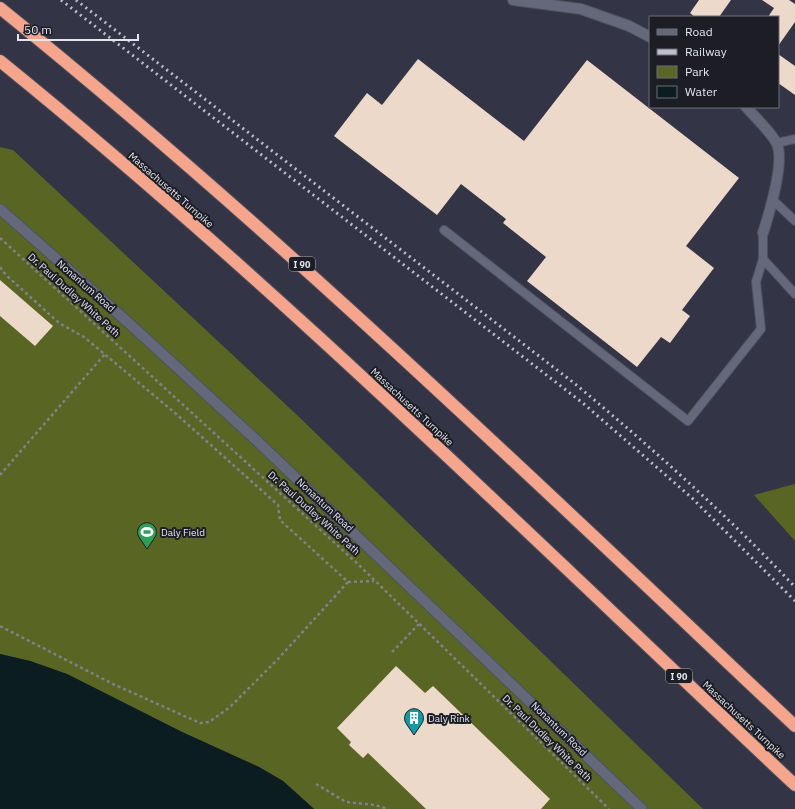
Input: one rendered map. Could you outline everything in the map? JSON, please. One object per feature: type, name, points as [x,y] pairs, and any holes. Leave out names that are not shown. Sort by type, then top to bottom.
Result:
[{"type":"highway","name":"I 90","points":[[0,8],[135,119],[307,269],[795,726]]},
{"type":"highway","name":"Massachusetts Turnpike","points":[[0,61],[199,229],[333,350],[795,785]]},
{"type":"main road","points":[[513,0],[581,9],[629,26],[649,36]]},
{"type":"main road","points":[[747,108],[777,143],[780,155],[773,200],[763,233]]},
{"type":"main road","name":"Nonantum Road","points":[[0,210],[131,325],[254,438],[642,809]]},
{"type":"lane","points":[[777,143],[795,139]]},
{"type":"lane","points":[[773,200],[795,221]]},
{"type":"lane","points":[[444,230],[688,421],[761,329],[756,282],[763,259],[763,233]]},
{"type":"lane","points":[[763,259],[795,294]]},
{"type":"path","name":"Dr. Paul Dudley White Path","points":[[0,238],[375,581],[609,809]]},
{"type":"path","points":[[0,267],[6,275],[59,323],[84,337],[105,354],[175,413],[278,505],[280,520],[348,582],[375,581]]},
{"type":"path","points":[[0,475],[105,354]]},
{"type":"path","points":[[0,626],[142,698],[200,723],[209,722],[230,707],[278,659],[348,582]]},
{"type":"path","points":[[392,652],[419,624]]},
{"type":"path","points":[[316,784],[346,802],[375,805],[388,809]]},
{"type":"green space","points":[[0,147],[13,150],[297,415],[703,809],[314,809],[283,781],[259,767],[182,732],[67,674],[30,661],[0,654]]},
{"type":"green space","points":[[795,484],[795,541],[754,495]]},
{"type":"water","points":[[0,654],[30,661],[67,674],[182,732],[259,767],[283,781],[314,809],[0,809]]},
{"type":"building","points":[[699,0],[731,0],[720,16],[694,16],[690,13]]},
{"type":"building","points":[[762,0],[789,0],[795,4],[795,22],[779,45],[779,16],[769,16],[774,8]]},
{"type":"building","points":[[779,55],[795,66],[795,95],[779,84]]},
{"type":"building","points":[[418,59],[524,141],[587,60],[739,178],[686,246],[714,268],[682,310],[690,316],[670,343],[661,337],[637,367],[527,281],[546,257],[503,223],[506,219],[461,184],[437,215],[334,136],[367,93],[382,105]]},
{"type":"building","points":[[0,280],[53,326],[35,346],[0,316]]},
{"type":"building","name":"Daly Rink","points":[[396,666],[425,693],[433,686],[550,799],[541,809],[426,809],[368,753],[363,758],[349,745],[351,742],[337,728]]},
{"type":"railway","points":[[61,0],[584,404],[692,498],[795,601]]},
{"type":"railway","points":[[76,0],[574,383],[688,482],[742,533],[795,587]]},
{"type":"place","name":"Daly Field","points":[[147,549]]},
{"type":"place","name":"Daly Rink","points":[[414,735]]}]
